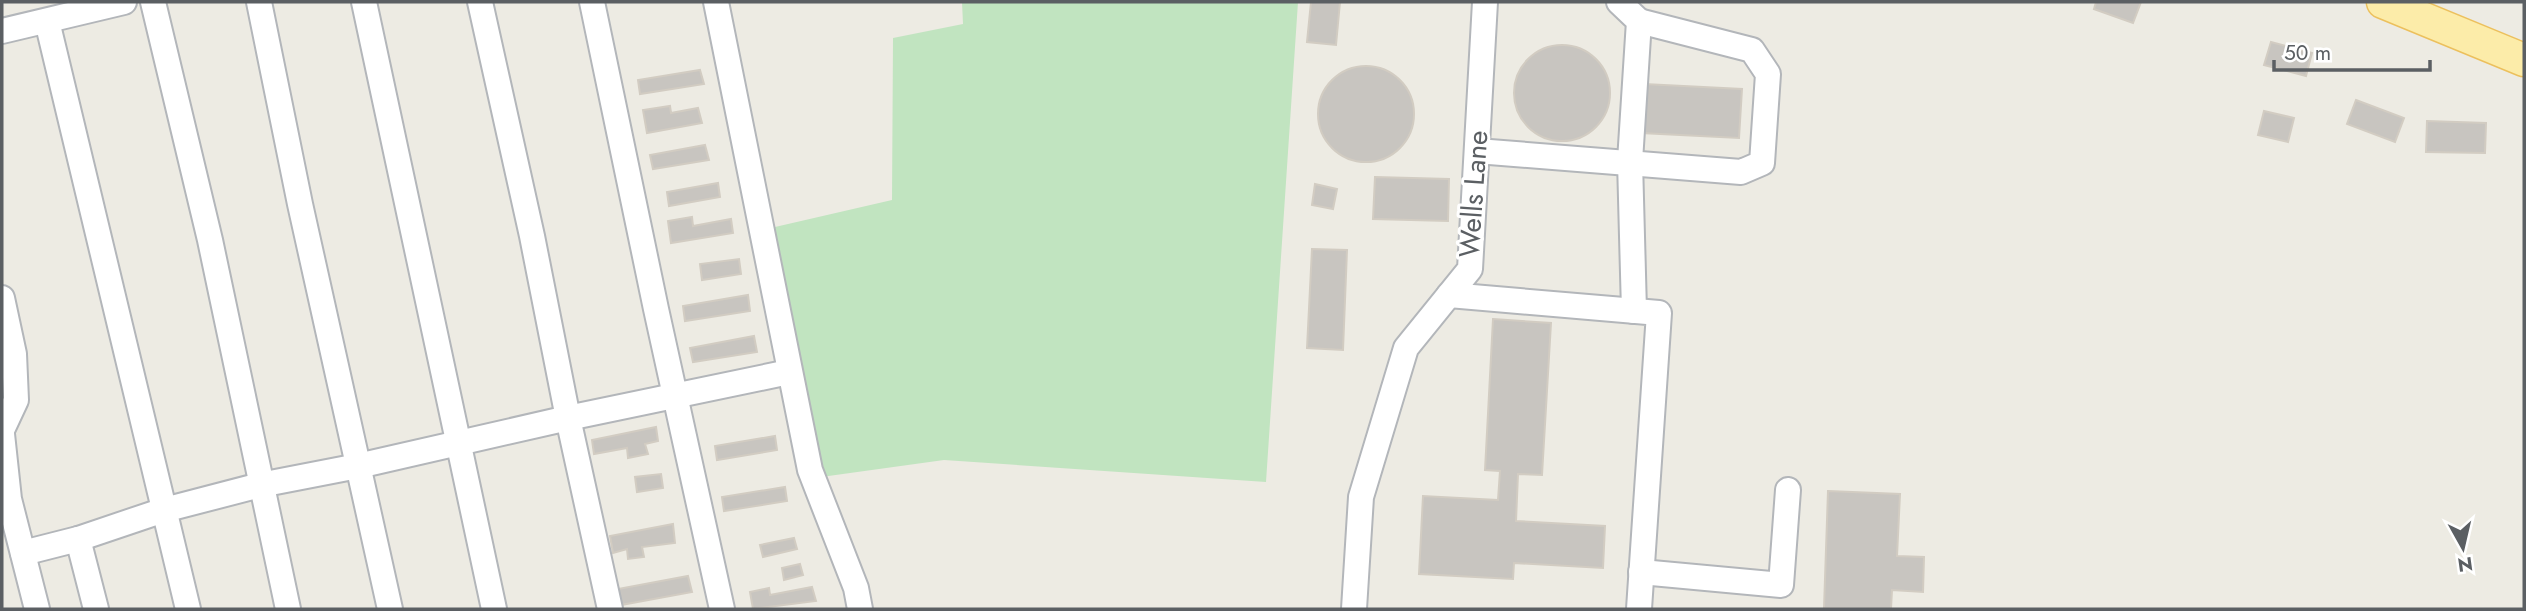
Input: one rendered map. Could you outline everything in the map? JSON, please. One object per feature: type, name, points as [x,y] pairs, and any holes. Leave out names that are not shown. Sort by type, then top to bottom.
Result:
[{"type":"main road","points":[[2383,2],[2524,60]]},
{"type":"street","points":[[2,32],[124,2]]},
{"type":"street","points":[[153,2],[209,240],[288,609]]},
{"type":"street","points":[[259,2],[300,204],[390,609]]},
{"type":"street","points":[[364,2],[494,609]]},
{"type":"street","points":[[480,2],[610,609]]},
{"type":"street","points":[[592,2],[722,609]]},
{"type":"street","points":[[716,2],[810,470],[856,588],[860,609]]},
{"type":"street","name":"Wells Lane","points":[[1354,609],[1361,497],[1406,348],[1470,269],[1485,2]]},
{"type":"street","points":[[1476,150],[1741,172],[1762,163],[1768,74],[1752,50],[1639,21],[1619,2]]},
{"type":"street","points":[[47,21],[188,609]]},
{"type":"street","points":[[1634,311],[1630,161],[1639,21]]},
{"type":"street","points":[[1449,295],[1659,313],[1639,609]]},
{"type":"street","points":[[2,298],[14,354],[16,400],[2,432],[9,499],[37,609]]},
{"type":"street","points":[[23,552],[78,539],[164,510],[260,485],[789,372]]},
{"type":"street","points":[[1641,572],[1781,585],[1788,490]]},
{"type":"street","points":[[78,539],[96,609]]},
{"type":"green space","points":[[962,2],[1298,2],[1266,482],[944,460],[814,478],[762,230],[892,200],[893,38],[963,24]]},
{"type":"building","points":[[1311,2],[1340,2],[1336,45],[1307,42]]},
{"type":"building","points":[[2096,2],[2141,2],[2133,23],[2094,9]]},
{"type":"building","points":[[2271,42],[2312,53],[2306,76],[2264,65]]},
{"type":"building","points":[[1562,45],[1580,48],[1596,59],[1607,75],[1610,93],[1607,111],[1596,127],[1580,138],[1562,141],[1544,138],[1528,127],[1517,111],[1514,93],[1517,75],[1528,59],[1544,48]]},
{"type":"building","points":[[1366,66],[1384,70],[1400,80],[1410,96],[1414,114],[1410,132],[1400,148],[1384,158],[1366,162],[1348,158],[1332,148],[1322,132],[1318,114],[1322,96],[1332,80],[1348,70]]},
{"type":"building","points":[[700,70],[704,84],[640,94],[638,80]]},
{"type":"building","points":[[1644,84],[1742,89],[1739,138],[1641,133]]},
{"type":"building","points":[[2356,100],[2404,118],[2395,142],[2347,124]]},
{"type":"building","points":[[670,106],[671,113],[698,108],[702,123],[647,133],[643,110]]},
{"type":"building","points":[[2264,111],[2294,118],[2288,142],[2258,135]]},
{"type":"building","points":[[2427,121],[2486,123],[2485,153],[2426,152]]},
{"type":"building","points":[[705,145],[709,160],[653,169],[650,155]]},
{"type":"building","points":[[1375,177],[1449,179],[1448,221],[1373,219]]},
{"type":"building","points":[[718,183],[720,197],[669,206],[667,192]]},
{"type":"building","points":[[1315,184],[1337,189],[1333,209],[1312,205]]},
{"type":"building","points":[[692,217],[693,226],[731,219],[733,233],[671,243],[668,221]]},
{"type":"building","points":[[1312,249],[1347,250],[1343,350],[1307,348]]},
{"type":"building","points":[[739,259],[741,274],[702,280],[700,264]]},
{"type":"building","points":[[748,295],[750,311],[685,321],[683,306]]},
{"type":"building","points":[[1493,319],[1551,323],[1542,475],[1518,474],[1516,521],[1605,526],[1603,568],[1514,563],[1513,579],[1419,574],[1423,496],[1498,500],[1500,471],[1485,470]]},
{"type":"building","points":[[754,336],[757,352],[693,362],[690,348]]},
{"type":"building","points":[[656,427],[658,441],[645,444],[648,454],[628,458],[627,448],[594,454],[592,440]]},
{"type":"building","points":[[775,436],[777,450],[717,460],[715,446]]},
{"type":"building","points":[[661,474],[663,488],[637,492],[635,477]]},
{"type":"building","points":[[785,487],[787,501],[724,511],[722,497]]},
{"type":"building","points":[[1828,491],[1900,494],[1897,556],[1924,557],[1923,592],[1892,590],[1891,609],[1824,608]]},
{"type":"building","points":[[673,524],[675,543],[642,547],[644,557],[628,559],[627,549],[613,553],[610,536]]},
{"type":"building","points":[[794,538],[797,549],[763,557],[760,545]]},
{"type":"building","points":[[800,564],[803,575],[784,580],[782,568]]},
{"type":"building","points":[[688,576],[692,592],[621,605],[618,589]]},
{"type":"building","points":[[812,587],[816,601],[753,609],[750,592],[769,588],[770,595]]}]
